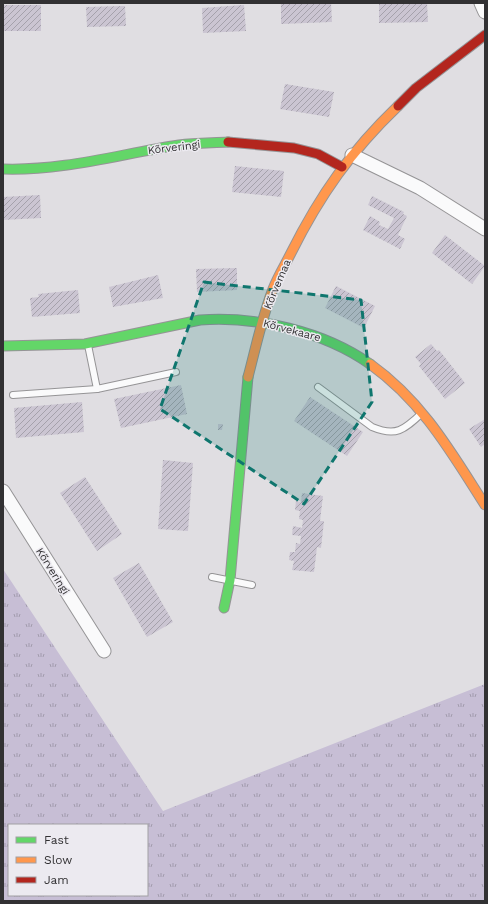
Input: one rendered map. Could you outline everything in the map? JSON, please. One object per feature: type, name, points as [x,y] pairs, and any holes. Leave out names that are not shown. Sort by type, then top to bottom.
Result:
[{"type":"street","points":[[481,3],[485,12]]},
{"type":"street","name":"Kõrvemaa","points":[[224,608],[230,580],[248,378],[262,321],[274,287],[310,215],[342,167],[352,155],[373,130],[416,88],[485,35]]},
{"type":"street","name":"Kõrveringi","points":[[3,169],[32,170],[67,166],[180,145],[237,142],[294,148],[318,154],[342,167]]},
{"type":"street","points":[[352,155],[420,188],[485,229]]},
{"type":"street","name":"Kõrvekaare","points":[[3,346],[52,346],[88,343],[202,320],[262,321],[292,328],[326,339],[356,354],[382,371],[423,412],[485,505]]},
{"type":"street","name":"Kõrveringi","points":[[3,491],[104,651]]},
{"type":"lane","points":[[88,343],[97,389]]},
{"type":"lane","points":[[13,395],[97,389],[176,372]]},
{"type":"lane","points":[[318,387],[372,427],[382,431],[396,432],[409,425],[423,412]]},
{"type":"lane","points":[[212,577],[252,585]]},
{"type":"highlighted area","points":[[204,282],[361,300],[372,402],[304,504],[160,409]]},
{"type":"green space","points":[[3,569],[163,811],[485,684],[485,901],[3,901]]},
{"type":"building","points":[[281,3],[331,3],[332,22],[281,24]]},
{"type":"building","points":[[379,3],[427,3],[428,22],[379,23]]},
{"type":"building","points":[[3,5],[41,5],[41,31],[3,31]]},
{"type":"building","points":[[244,5],[246,31],[203,33],[202,8]]},
{"type":"building","points":[[125,6],[126,26],[87,27],[86,7]]},
{"type":"building","points":[[285,84],[334,92],[329,117],[280,109]]},
{"type":"building","points":[[235,166],[284,171],[281,197],[232,192]]},
{"type":"building","points":[[40,195],[41,218],[3,220],[3,197]]},
{"type":"building","points":[[372,196],[404,212],[403,214],[407,216],[398,235],[405,239],[400,249],[363,230],[370,216],[380,222],[379,225],[388,229],[394,218],[368,205]]},
{"type":"building","points":[[445,235],[485,266],[472,284],[432,253]]},
{"type":"building","points":[[237,268],[237,290],[197,292],[196,269]]},
{"type":"building","points":[[158,275],[163,298],[113,307],[109,287]]},
{"type":"building","points":[[336,286],[375,306],[364,328],[325,308]]},
{"type":"building","points":[[78,290],[80,313],[32,317],[30,298],[39,297],[38,294]]},
{"type":"building","points":[[431,344],[437,351],[439,350],[465,383],[445,399],[419,366],[421,364],[415,357]]},
{"type":"building","points":[[181,385],[187,414],[121,428],[114,399]]},
{"type":"building","points":[[310,397],[363,432],[347,456],[294,421]]},
{"type":"building","points":[[82,402],[84,432],[16,438],[14,408]]},
{"type":"building","points":[[485,419],[485,444],[481,447],[469,429]]},
{"type":"building","points":[[218,424],[223,424],[222,430],[218,430]]},
{"type":"building","points":[[163,460],[193,463],[188,531],[158,529]]},
{"type":"building","points":[[85,477],[122,534],[97,551],[60,493]]},
{"type":"building","points":[[302,493],[323,496],[320,521],[324,521],[321,548],[317,547],[314,572],[292,570],[294,561],[289,560],[290,552],[295,552],[296,543],[300,544],[301,536],[292,535],[293,526],[302,528],[303,520],[299,519],[300,511],[295,510],[296,501],[301,502]]},
{"type":"building","points":[[139,563],[173,622],[147,637],[113,578]]},
{"type":"traffic: fast","points":[[3,169],[25,169],[69,165],[179,145],[228,142]]},
{"type":"traffic: fast","points":[[3,346],[85,344],[200,320],[222,319],[266,323],[289,328],[332,343],[352,352],[370,364]]},
{"type":"traffic: fast","points":[[224,608],[230,580],[248,377]]},
{"type":"traffic: slow","points":[[248,377],[262,321],[273,289],[313,212],[351,157],[398,106]]},
{"type":"traffic: slow","points":[[370,364],[389,379],[421,411],[448,447],[485,505]]},
{"type":"traffic: jam","points":[[398,106],[416,88],[485,35]]},
{"type":"traffic: jam","points":[[228,142],[294,148],[318,154],[342,167]]}]
